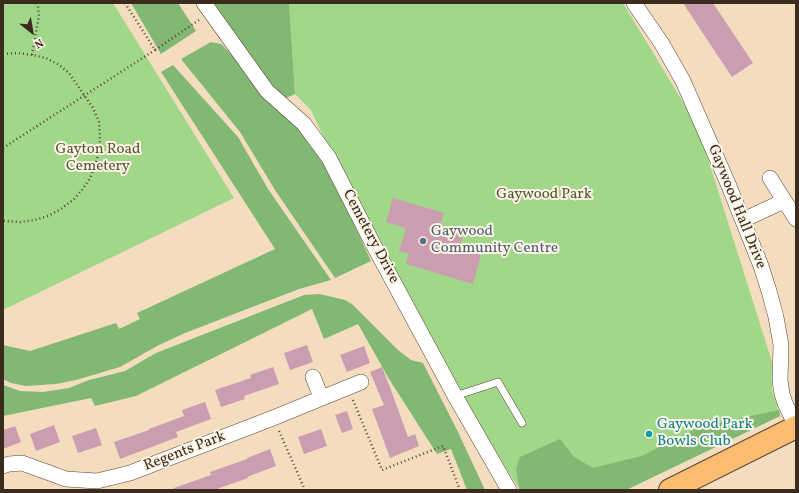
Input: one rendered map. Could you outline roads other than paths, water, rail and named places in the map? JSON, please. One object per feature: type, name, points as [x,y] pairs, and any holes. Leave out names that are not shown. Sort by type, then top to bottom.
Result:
[{"type":"main road","points":[[670,490],[796,426]]},
{"type":"street","name":"Gaywood Hall Drive","points":[[634,3],[662,44],[683,81],[729,186],[761,266],[775,310],[781,345],[780,380],[782,394],[796,426]]},
{"type":"street","name":"Cemetery Drive","points":[[207,8],[267,91],[304,124],[328,158],[455,396],[509,490]]},
{"type":"street","points":[[770,178],[796,219]]},
{"type":"street","points":[[743,220],[784,201]]},
{"type":"street","points":[[313,377],[321,397]]},
{"type":"street","name":"Regents Park","points":[[3,466],[22,463],[66,479],[97,481],[130,473],[273,418],[354,384]]},
{"type":"lane","points":[[455,396],[498,382],[522,423]]},
{"type":"place","name":"Gaywood Community Centre","points":[[423,241]]},
{"type":"place","name":"Gaywood Park Bowls Club","points":[[649,434]]},
{"type":"park label","name":"Gayton Road Cemetery","points":[[98,158]]},
{"type":"park label","name":"Gaywood Park","points":[[544,195]]}]
